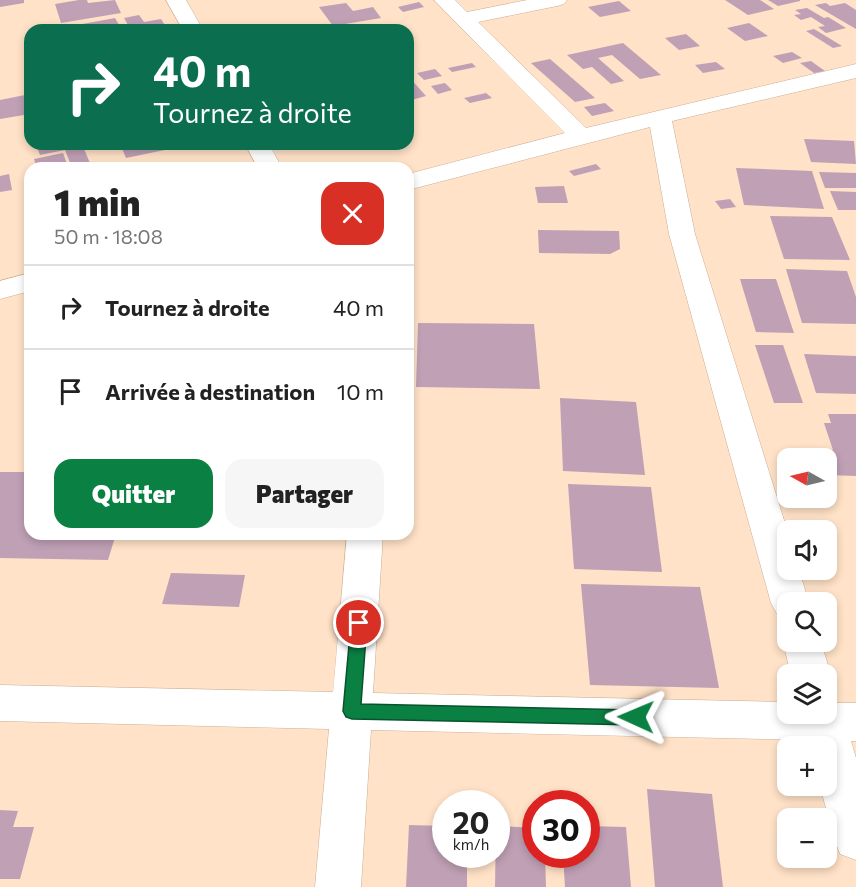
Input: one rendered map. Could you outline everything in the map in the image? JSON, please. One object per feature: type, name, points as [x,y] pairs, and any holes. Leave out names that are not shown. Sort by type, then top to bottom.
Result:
[{"type":"street","points":[[176,0],[189,24]]},
{"type":"street","points":[[444,0],[581,136]]},
{"type":"street","points":[[462,19],[556,0]]},
{"type":"street","points":[[414,180],[581,136],[856,71]]},
{"type":"street","points":[[660,118],[682,234],[787,592]]},
{"type":"street","points":[[0,291],[24,284]]},
{"type":"street","points":[[338,887],[365,540]]},
{"type":"street","points":[[0,703],[777,718]]},
{"type":"street","points":[[835,724],[856,838]]},
{"type":"building","points":[[0,0],[24,0],[24,3],[0,7]]},
{"type":"building","points":[[87,0],[88,3],[115,0],[121,13],[61,23],[55,4]]},
{"type":"building","points":[[725,0],[760,0],[774,9],[748,15]]},
{"type":"building","points":[[768,0],[800,0],[800,1],[778,6]]},
{"type":"building","points":[[619,1],[631,11],[600,17],[588,7]]},
{"type":"building","points":[[419,2],[424,7],[403,12],[398,7]]},
{"type":"building","points":[[346,3],[353,11],[373,7],[381,18],[332,24],[319,7]]},
{"type":"building","points":[[826,3],[830,6],[845,3],[856,10],[856,29],[815,5]]},
{"type":"building","points":[[807,8],[846,28],[826,33],[818,27],[825,26],[811,17],[801,20],[794,15],[801,14],[795,10]]},
{"type":"building","points":[[139,15],[144,22],[161,19],[164,24],[128,24],[124,18]]},
{"type":"building","points":[[115,18],[118,24],[82,24]]},
{"type":"building","points":[[749,23],[768,36],[745,41],[727,28]]},
{"type":"building","points":[[814,29],[842,46],[833,48],[806,31]]},
{"type":"building","points":[[686,34],[700,46],[679,50],[665,38]]},
{"type":"building","points":[[623,43],[661,75],[640,79],[612,55],[598,58],[624,81],[611,84],[592,67],[583,69],[567,55]]},
{"type":"building","points":[[792,52],[802,58],[783,63],[773,56]]},
{"type":"building","points":[[550,59],[595,98],[575,102],[531,63]]},
{"type":"building","points":[[811,61],[825,71],[814,73],[800,63]]},
{"type":"building","points":[[716,62],[725,69],[703,73],[695,65]]},
{"type":"building","points":[[472,63],[476,67],[452,72],[448,68]]},
{"type":"building","points":[[435,69],[442,76],[424,80],[417,73]]},
{"type":"building","points":[[414,83],[426,96],[414,99]]},
{"type":"building","points":[[445,83],[452,90],[438,94],[431,86]]},
{"type":"building","points":[[486,93],[492,98],[470,103],[464,98]]},
{"type":"building","points":[[24,95],[24,115],[0,119],[0,100]]},
{"type":"building","points":[[605,103],[614,111],[592,116],[584,107]]},
{"type":"building","points":[[804,139],[854,141],[856,164],[811,162]]},
{"type":"building","points":[[38,150],[65,150],[40,155]]},
{"type":"building","points":[[65,150],[84,150],[90,162],[70,162]]},
{"type":"building","points":[[123,150],[165,150],[126,158]]},
{"type":"building","points":[[63,153],[66,162],[35,162],[34,159]]},
{"type":"building","points":[[596,164],[601,169],[574,176],[569,171]]},
{"type":"building","points":[[736,168],[812,171],[824,209],[744,205]]},
{"type":"building","points":[[819,172],[856,173],[856,188],[825,188]]},
{"type":"building","points":[[9,174],[12,190],[0,192],[0,176]]},
{"type":"building","points":[[564,186],[568,203],[538,203],[535,187]]},
{"type":"building","points":[[830,191],[856,192],[856,210],[838,210]]},
{"type":"building","points":[[730,199],[736,207],[721,209],[715,201]]},
{"type":"building","points":[[770,216],[832,217],[850,260],[784,259]]},
{"type":"building","points":[[538,230],[619,231],[620,249],[610,254],[539,253]]},
{"type":"building","points":[[786,269],[847,271],[856,297],[856,324],[802,323]]},
{"type":"building","points":[[740,279],[776,279],[794,333],[756,332]]},
{"type":"building","points":[[418,323],[534,324],[540,389],[416,387]]},
{"type":"building","points":[[755,345],[783,345],[803,403],[774,403]]},
{"type":"building","points":[[804,354],[856,356],[856,394],[816,393]]},
{"type":"building","points":[[560,398],[636,402],[645,475],[563,471]]},
{"type":"building","points":[[828,414],[856,414],[856,476],[837,475],[837,448],[832,448],[824,423],[831,423]]},
{"type":"building","points":[[0,472],[24,472],[24,540],[114,540],[108,560],[0,558]]},
{"type":"building","points":[[568,484],[651,487],[662,572],[574,569]]},
{"type":"building","points":[[171,573],[245,575],[239,607],[162,604]]},
{"type":"building","points":[[581,584],[700,587],[719,688],[590,685]]},
{"type":"building","points":[[647,789],[712,794],[723,887],[655,887]]},
{"type":"building","points":[[0,810],[18,811],[13,827],[34,827],[20,879],[0,879]]},
{"type":"building","points":[[409,825],[432,826],[432,868],[467,868],[467,887],[406,887]]},
{"type":"building","points":[[600,826],[626,827],[631,887],[565,887],[564,868],[600,868]]},
{"type":"building","points":[[510,827],[522,827],[522,868],[545,868],[546,887],[495,887],[495,868],[510,868]]},
{"type":"route","points":[[359,623],[352,711],[636,717]]}]
